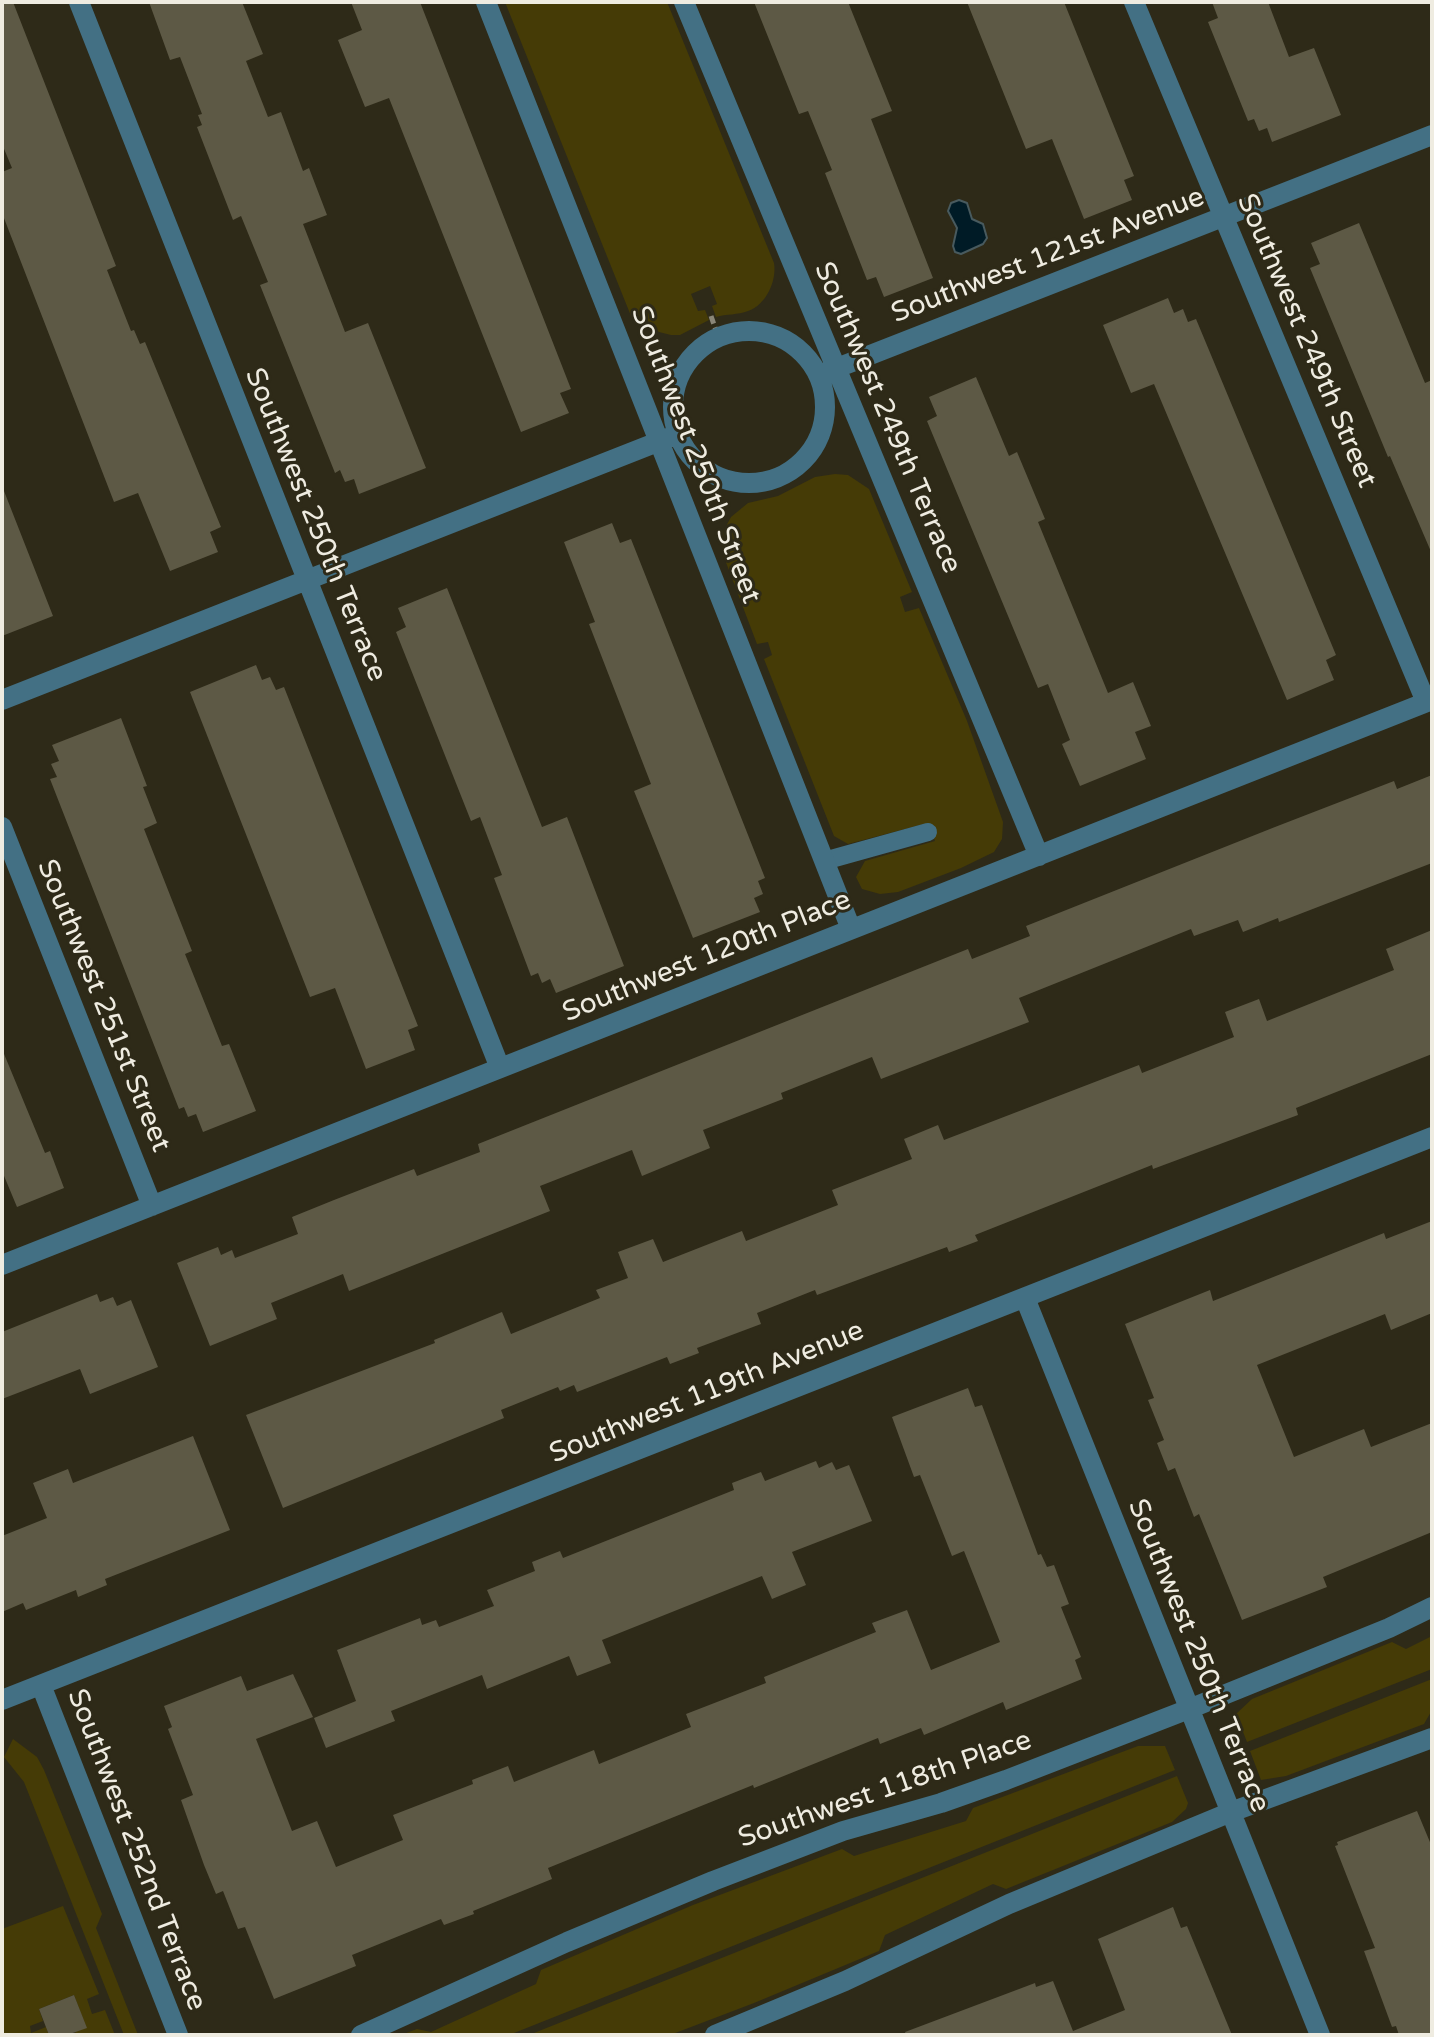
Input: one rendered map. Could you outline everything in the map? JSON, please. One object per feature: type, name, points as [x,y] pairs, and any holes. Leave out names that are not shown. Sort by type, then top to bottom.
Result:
[{"type":"street","name":"Southwest 250th Terrace","points":[[79,2],[500,1068]]},
{"type":"street","name":"Southwest 250th Street","points":[[486,2],[669,438],[851,929]]},
{"type":"street","name":"Southwest 249th Terrace","points":[[684,2],[827,372],[1039,856]]},
{"type":"street","name":"Southwest 249th Street","points":[[1134,2],[1429,701]]},
{"type":"street","name":"Southwest 121st Avenue","points":[[827,372],[1432,135]]},
{"type":"street","points":[[747,330],[777,335],[827,372],[826,407],[818,438],[799,465],[771,480],[755,483],[723,479],[669,438],[675,388],[684,366],[699,348],[718,336],[747,330]]},
{"type":"street","points":[[2,700],[306,578],[669,438]]},
{"type":"street","name":"Southwest 120th Place","points":[[2,1265],[1429,701]]},
{"type":"street","name":"Southwest 251st Street","points":[[2,827],[152,1206]]},
{"type":"street","name":"Southwest 119th Avenue","points":[[2,1700],[1432,1137]]},
{"type":"street","name":"Southwest 250th Terrace","points":[[1025,1298],[1320,2035]]},
{"type":"street","name":"Southwest 118th Place","points":[[361,2035],[579,1936],[764,1861],[843,1831],[1006,1780],[1389,1628],[1432,1607]]},
{"type":"street","name":"Southwest 252nd Terrace","points":[[41,1685],[178,2035]]},
{"type":"street","points":[[715,2035],[831,1988],[1009,1904],[1231,1812],[1432,1738]]},
{"type":"lane","points":[[824,861],[928,832]]},
{"type":"path","points":[[711,316],[718,336]]},
{"type":"shaded area","points":[[505,2],[667,2],[774,263],[772,285],[760,304],[744,312],[716,317],[712,306],[717,304],[710,286],[691,294],[698,311],[705,310],[709,320],[680,335],[659,332],[631,316]]},
{"type":"shaded area","points":[[848,475],[869,489],[912,592],[900,597],[905,612],[919,608],[967,721],[1003,822],[1002,839],[994,852],[898,892],[880,894],[862,889],[856,877],[865,861],[935,841],[930,826],[924,824],[848,844],[834,836],[764,659],[772,655],[768,642],[757,644],[722,552],[724,530],[731,517],[748,503],[778,496],[815,477]]},
{"type":"shaded area","points":[[1432,1636],[1432,1669],[1247,1742],[1236,1714],[1252,1699],[1392,1642],[1406,1649]]},
{"type":"shaded area","points":[[1432,1679],[1432,1710],[1424,1724],[1286,1776],[1261,1780],[1250,1751]]},
{"type":"shaded area","points":[[13,1739],[37,1757],[44,1770],[102,1914],[96,1928],[138,2035],[124,2035],[24,1782],[4,1757]]},
{"type":"shaded area","points":[[1138,1746],[1165,1746],[1175,1770],[509,2035],[401,2035],[417,2029],[431,2032],[536,1984],[541,1970],[693,1905],[842,1849],[854,1856],[966,1821],[973,1808]]},
{"type":"shaded area","points":[[1177,1776],[1188,1803],[1172,1822],[1006,1889],[993,1884],[885,1935],[879,1951],[754,2003],[670,2035],[529,2035]]},
{"type":"shaded area","points":[[63,1906],[99,1994],[87,1999],[92,2014],[105,2010],[115,2035],[77,2035],[75,2032],[86,2027],[74,1995],[39,2009],[43,2021],[30,2026],[31,2033],[46,2027],[49,2035],[2,2035],[2,1929]]},
{"type":"water","points":[[959,200],[967,203],[972,219],[983,224],[987,238],[983,244],[961,254],[955,252],[953,246],[957,228],[948,211],[951,203]]},
{"type":"building","points":[[2,2],[13,2],[116,266],[107,270],[131,331],[134,330],[140,344],[145,342],[221,527],[210,532],[218,552],[170,571],[138,493],[114,502],[2,213],[2,172],[12,168],[2,144]]},
{"type":"building","points":[[149,2],[242,2],[263,54],[246,61],[268,117],[281,112],[303,171],[309,168],[327,215],[303,224],[345,332],[368,323],[426,468],[359,494],[354,479],[345,482],[340,470],[335,473],[260,285],[268,282],[241,216],[233,220],[197,127],[202,125],[198,115],[202,114],[180,57],[170,60]]},
{"type":"building","points":[[351,2],[420,2],[571,389],[560,393],[569,413],[521,432],[389,98],[365,107],[338,40],[362,30]]},
{"type":"building","points":[[754,2],[848,2],[892,111],[871,119],[933,278],[884,297],[876,277],[867,280],[825,173],[832,170],[808,111],[799,114]]},
{"type":"building","points":[[967,2],[1064,2],[1134,176],[1124,180],[1132,200],[1084,219],[1052,139],[1026,149]]},
{"type":"building","points":[[1212,2],[1268,2],[1289,57],[1314,48],[1341,115],[1272,142],[1267,128],[1259,131],[1254,119],[1248,121],[1208,22],[1218,18]]},
{"type":"building","points":[[1359,223],[1425,383],[1432,380],[1432,554],[1388,457],[1310,268],[1320,264],[1311,243]]},
{"type":"building","points":[[1168,298],[1174,313],[1183,309],[1188,322],[1196,319],[1336,655],[1326,660],[1334,680],[1287,700],[1154,384],[1131,393],[1103,325]]},
{"type":"building","points":[[976,377],[1009,456],[1017,452],[1045,519],[1038,522],[1108,693],[1133,682],[1151,726],[1135,732],[1146,759],[1080,786],[1062,744],[1070,740],[1048,684],[1038,688],[927,421],[937,416],[929,397]]},
{"type":"building","points":[[2,492],[53,616],[2,636]]},
{"type":"building","points":[[612,523],[620,543],[631,539],[765,878],[758,881],[763,894],[754,898],[760,912],[693,938],[634,791],[651,784],[589,624],[595,622],[564,542]]},
{"type":"building","points":[[447,588],[542,827],[567,817],[624,966],[556,993],[550,979],[542,983],[538,973],[531,976],[494,878],[502,875],[480,817],[471,821],[396,632],[406,627],[398,608]]},
{"type":"building","points":[[256,665],[262,680],[270,677],[276,690],[284,687],[418,1026],[408,1030],[415,1050],[366,1069],[335,988],[310,997],[190,692]]},
{"type":"building","points":[[121,718],[147,786],[143,787],[157,823],[144,829],[192,951],[185,954],[222,1046],[229,1044],[256,1111],[203,1132],[196,1114],[188,1117],[184,1107],[179,1109],[50,779],[57,777],[51,764],[59,761],[52,745]]},
{"type":"building","points":[[1432,775],[1432,863],[1279,922],[1278,918],[1243,932],[1238,920],[1194,936],[1191,929],[1019,998],[1029,1022],[881,1079],[872,1057],[781,1093],[783,1099],[703,1130],[710,1148],[642,1176],[632,1150],[540,1186],[550,1211],[349,1291],[343,1274],[271,1303],[277,1319],[210,1346],[177,1263],[218,1247],[221,1255],[232,1250],[235,1258],[298,1234],[292,1217],[334,1200],[414,1169],[417,1176],[480,1152],[478,1144],[968,949],[972,959],[1030,936],[1026,926],[1275,827],[1394,781],[1397,789]]},
{"type":"building","points":[[1432,930],[1432,1054],[1296,1108],[1298,1115],[1153,1169],[1152,1165],[975,1235],[978,1241],[949,1252],[947,1247],[817,1295],[815,1290],[757,1313],[761,1324],[697,1348],[699,1353],[670,1364],[667,1357],[577,1392],[574,1385],[560,1391],[558,1387],[501,1410],[504,1418],[283,1508],[246,1415],[435,1343],[434,1340],[502,1312],[511,1334],[600,1298],[596,1290],[628,1278],[618,1252],[653,1239],[663,1262],[742,1231],[746,1241],[838,1205],[832,1190],[912,1159],[904,1139],[938,1125],[944,1140],[1139,1065],[1142,1073],[1234,1037],[1225,1012],[1259,999],[1267,1021],[1394,970],[1386,949]]},
{"type":"building","points":[[2,1049],[45,1153],[50,1151],[64,1188],[17,1207],[2,1171]]},
{"type":"building","points":[[1432,1221],[1432,1313],[1391,1330],[1385,1314],[1257,1365],[1294,1457],[1364,1429],[1371,1447],[1432,1423],[1432,1532],[1323,1577],[1327,1587],[1242,1620],[1199,1514],[1194,1517],[1175,1468],[1168,1471],[1157,1443],[1164,1440],[1148,1400],[1154,1398],[1125,1324],[1210,1290],[1213,1301],[1384,1233],[1386,1239]]},
{"type":"building","points":[[97,1294],[100,1302],[113,1297],[117,1306],[131,1300],[158,1367],[90,1394],[80,1369],[2,1399],[2,1332]]},
{"type":"building","points":[[968,1388],[975,1407],[982,1405],[1038,1555],[1041,1554],[1047,1567],[1054,1565],[1069,1604],[1061,1607],[1081,1657],[1075,1660],[1082,1679],[1006,1710],[1003,1702],[924,1735],[921,1728],[880,1744],[878,1738],[754,1788],[753,1785],[548,1868],[552,1879],[473,1911],[474,1914],[444,1925],[441,1919],[352,1955],[356,1966],[274,1999],[245,1927],[238,1929],[223,1891],[216,1894],[204,1865],[181,1800],[193,1795],[168,1729],[172,1727],[164,1706],[241,1676],[247,1691],[293,1674],[313,1717],[256,1739],[292,1831],[317,1821],[336,1867],[403,1840],[393,1815],[473,1784],[472,1780],[508,1766],[514,1782],[594,1750],[599,1764],[691,1727],[686,1714],[766,1683],[764,1677],[876,1632],[872,1623],[907,1610],[931,1670],[1000,1642],[964,1551],[952,1556],[920,1475],[914,1477],[892,1417]]},
{"type":"building","points":[[193,1436],[230,1530],[105,1579],[107,1585],[78,1597],[76,1590],[26,1610],[23,1603],[2,1612],[2,1536],[47,1518],[33,1483],[68,1469],[73,1483]]},
{"type":"building","points":[[816,1461],[819,1468],[832,1462],[836,1470],[849,1465],[872,1521],[792,1552],[806,1585],[772,1599],[762,1576],[602,1640],[611,1663],[577,1676],[569,1656],[487,1689],[482,1675],[391,1711],[395,1721],[326,1748],[314,1718],[356,1701],[337,1650],[420,1618],[422,1625],[436,1620],[439,1627],[494,1606],[487,1590],[535,1571],[532,1562],[560,1551],[563,1558],[734,1490],[732,1483],[761,1472],[765,1481]]},
{"type":"building","points":[[1417,1811],[1432,1847],[1432,2035],[1399,2035],[1396,2026],[1392,2027],[1364,1951],[1375,1948],[1335,1846],[1337,1842]]},
{"type":"building","points":[[1173,1907],[1181,1928],[1187,1926],[1232,2035],[906,2035],[905,2032],[1035,1983],[1036,1987],[1053,1981],[1073,2031],[1125,2010],[1098,1939]]},
{"type":"building","points":[[74,1995],[87,2028],[67,2035],[49,2035],[39,2009]]}]
